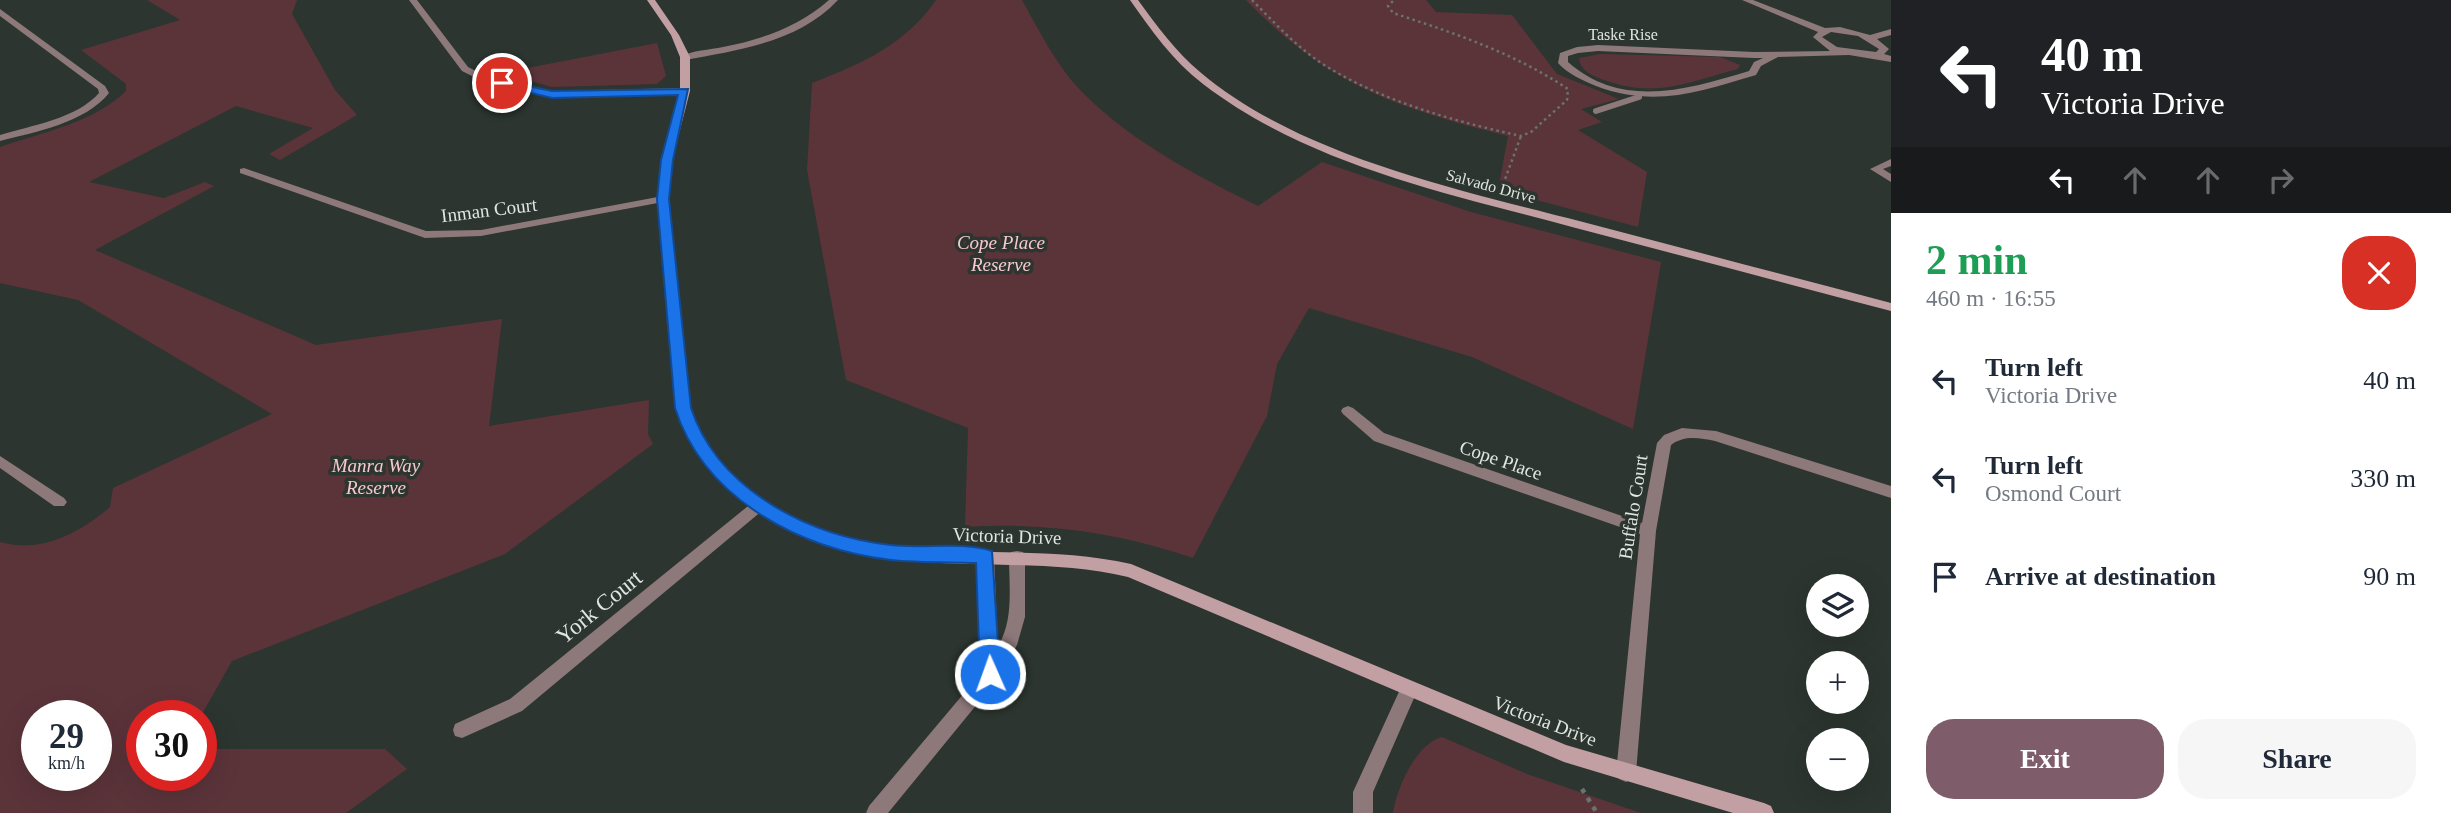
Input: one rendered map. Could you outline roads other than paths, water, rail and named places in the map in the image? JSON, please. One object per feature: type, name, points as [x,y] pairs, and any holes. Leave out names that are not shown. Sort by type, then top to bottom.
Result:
[{"type":"street","points":[[413,0],[465,69],[480,76],[552,94],[685,91]]},
{"type":"street","name":"Victoria Drive","points":[[651,0],[675,35],[685,57],[685,91],[667,160],[663,199],[683,408],[692,435],[714,467],[758,506],[822,537],[890,552],[1103,563],[1131,571],[1564,753],[1626,774],[1764,813]]},
{"type":"street","points":[[685,57],[772,38],[802,25],[834,0]]},
{"type":"street","name":"Salvado Drive","points":[[1133,0],[1185,64],[1249,111],[1360,163],[1496,203],[1891,307]]},
{"type":"street","points":[[1746,0],[1824,31],[1852,32],[1870,38],[1884,50],[1879,54],[1891,59]]},
{"type":"street","points":[[0,12],[102,88],[104,93],[92,105],[79,111],[0,138]]},
{"type":"street","points":[[1824,31],[1817,37],[1821,42],[1847,53]]},
{"type":"street","points":[[1870,38],[1891,32]]},
{"type":"street","points":[[1810,53],[1822,48],[1821,42]]},
{"type":"street","name":"Taske Rise","points":[[1777,54],[1757,64],[1753,73],[1673,95],[1639,97],[1571,71],[1563,62],[1563,55],[1577,50],[1598,48],[1777,54],[1879,54]]},
{"type":"street","name":"Taske Rise","points":[[1733,53],[1757,64]]},
{"type":"street","points":[[1891,162],[1875,169],[1891,179]]},
{"type":"street","name":"Inman Court","points":[[244,171],[425,235],[481,233],[663,199]]},
{"type":"street","name":"Cope Place","points":[[1348,411],[1379,437],[1648,531]]},
{"type":"street","name":"Buffalo Court","points":[[1626,774],[1648,531],[1664,443],[1672,436],[1692,432],[1716,436],[1891,492]]},
{"type":"street","points":[[0,461],[59,502]]},
{"type":"street","name":"York Court","points":[[463,730],[516,705],[758,506]]},
{"type":"street","points":[[985,556],[990,674]]},
{"type":"street","points":[[876,813],[990,674],[1011,640],[1017,617],[1017,557]]},
{"type":"street","points":[[1363,813],[1363,793],[1409,690]]},
{"type":"lane","name":"Taske Rise","points":[[1596,111],[1639,97]]},
{"type":"park label","name":"Cope Place Reserve","points":[[1001,253]]},
{"type":"park label","name":"Manra Way Reserve","points":[[376,476]]}]
